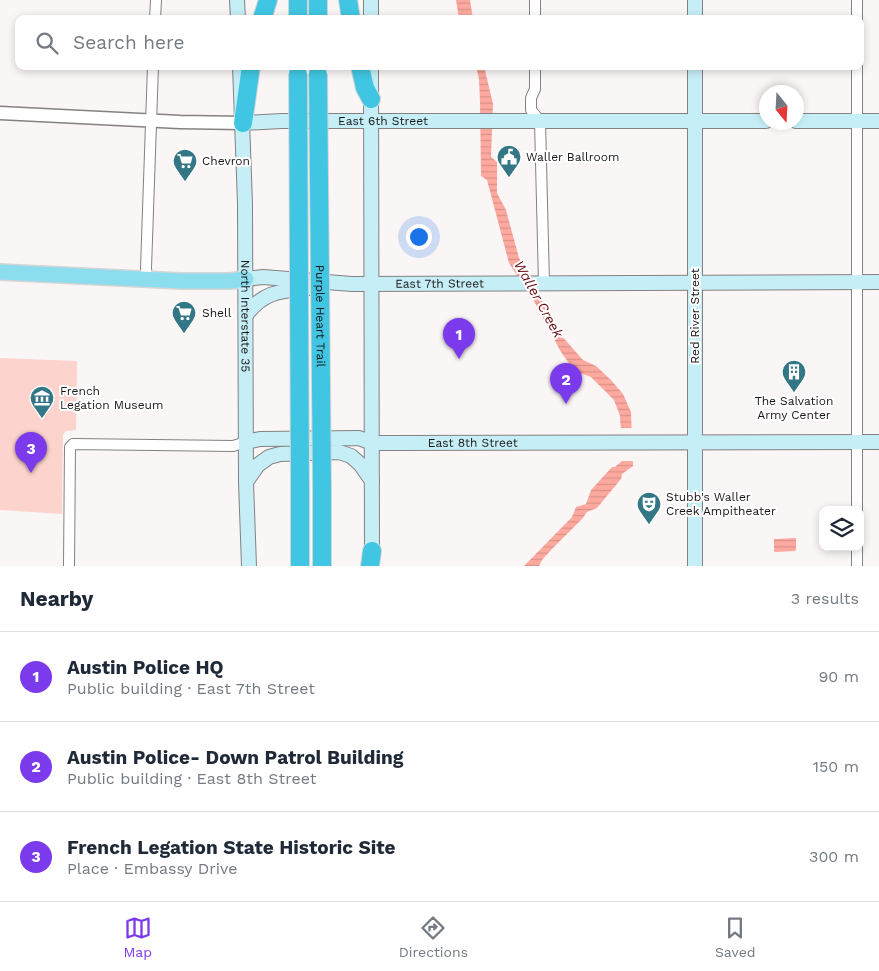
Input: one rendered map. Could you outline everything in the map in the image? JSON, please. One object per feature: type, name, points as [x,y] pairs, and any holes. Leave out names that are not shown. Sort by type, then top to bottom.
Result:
[{"type":"highway","points":[[263,15],[268,0]]},
{"type":"highway","points":[[298,0],[298,15]]},
{"type":"highway","points":[[318,0],[318,15]]},
{"type":"highway","points":[[348,0],[350,15]]},
{"type":"highway","points":[[242,123],[250,70]]},
{"type":"highway","name":"Purple Heart Trail","points":[[298,70],[300,566]]},
{"type":"highway","name":"Purple Heart Trail","points":[[318,70],[322,566]]},
{"type":"highway","points":[[361,70],[365,88],[371,99]]},
{"type":"main road","points":[[237,0],[238,15]]},
{"type":"main road","points":[[371,0],[371,15]]},
{"type":"main road","points":[[695,0],[695,15]]},
{"type":"main road","name":"North Interstate 35","points":[[240,70],[245,204],[246,482],[249,566]]},
{"type":"main road","points":[[371,70],[371,561]]},
{"type":"main road","name":"Red River Street","points":[[695,70],[695,566]]},
{"type":"main road","name":"East 6th Street","points":[[242,123],[282,121],[759,121]]},
{"type":"main road","points":[[804,121],[879,122]]},
{"type":"main road","name":"East 7th Street","points":[[0,272],[147,280],[230,281],[263,277],[352,284],[879,282]]},
{"type":"main road","points":[[246,315],[256,303],[265,297],[288,290],[352,284]]},
{"type":"main road","name":"East 8th Street","points":[[246,442],[260,439],[359,438],[372,443],[879,442]]},
{"type":"main road","points":[[246,482],[258,465],[268,457],[280,454],[339,452],[352,456],[372,481]]},
{"type":"street","points":[[155,15],[156,0]]},
{"type":"street","points":[[535,0],[535,15]]},
{"type":"street","points":[[857,0],[857,15]]},
{"type":"street","points":[[147,280],[153,70]]},
{"type":"street","points":[[535,70],[535,89],[531,98],[531,110],[540,121],[544,284]]},
{"type":"street","points":[[857,70],[857,506]]},
{"type":"street","name":"East 6th Street","points":[[0,113],[150,121],[242,123]]},
{"type":"street","name":"East 8th Street","points":[[68,566],[70,447],[73,444],[233,446],[246,442]]},
{"type":"street","points":[[857,551],[857,566]]},
{"type":"shaded area","points":[[0,358],[77,361],[76,430],[66,431],[63,435],[62,514],[0,510]]},
{"type":"water","points":[[456,0],[470,0],[472,15],[458,15]]},
{"type":"water","name":"Waller Creek","points":[[477,70],[485,70],[493,104],[491,157],[497,162],[497,193],[506,210],[519,258],[560,334],[583,360],[596,366],[611,380],[623,394],[631,412],[633,466],[622,474],[621,479],[597,508],[587,512],[542,560],[539,566],[524,566],[572,517],[576,507],[586,504],[591,490],[612,467],[615,467],[623,460],[620,416],[614,400],[591,377],[583,374],[578,376],[561,352],[534,301],[509,263],[487,180],[481,176],[479,79]]},
{"type":"water","points":[[796,538],[795,551],[774,551],[774,539]]},
{"type":"pier","points":[[618,428],[634,428],[635,461],[618,461],[620,459]]},
{"type":"place","name":"Waller Ballroom","points":[[509,178]]},
{"type":"place","name":"Chevron","points":[[185,182]]},
{"type":"place","name":"Shell","points":[[184,334]]},
{"type":"place","name":"Austin Police HQ","points":[[459,359]]},
{"type":"place","name":"The Salvation Army Center","points":[[794,393]]},
{"type":"place","name":"Austin Police- Down Patrol Building","points":[[566,404]]},
{"type":"place","name":"French Legation Museum","points":[[42,419]]},
{"type":"place","name":"French Legation State Historic Site","points":[[31,473]]},
{"type":"place","name":"Stubb's Waller Creek Ampitheater","points":[[649,525]]}]
